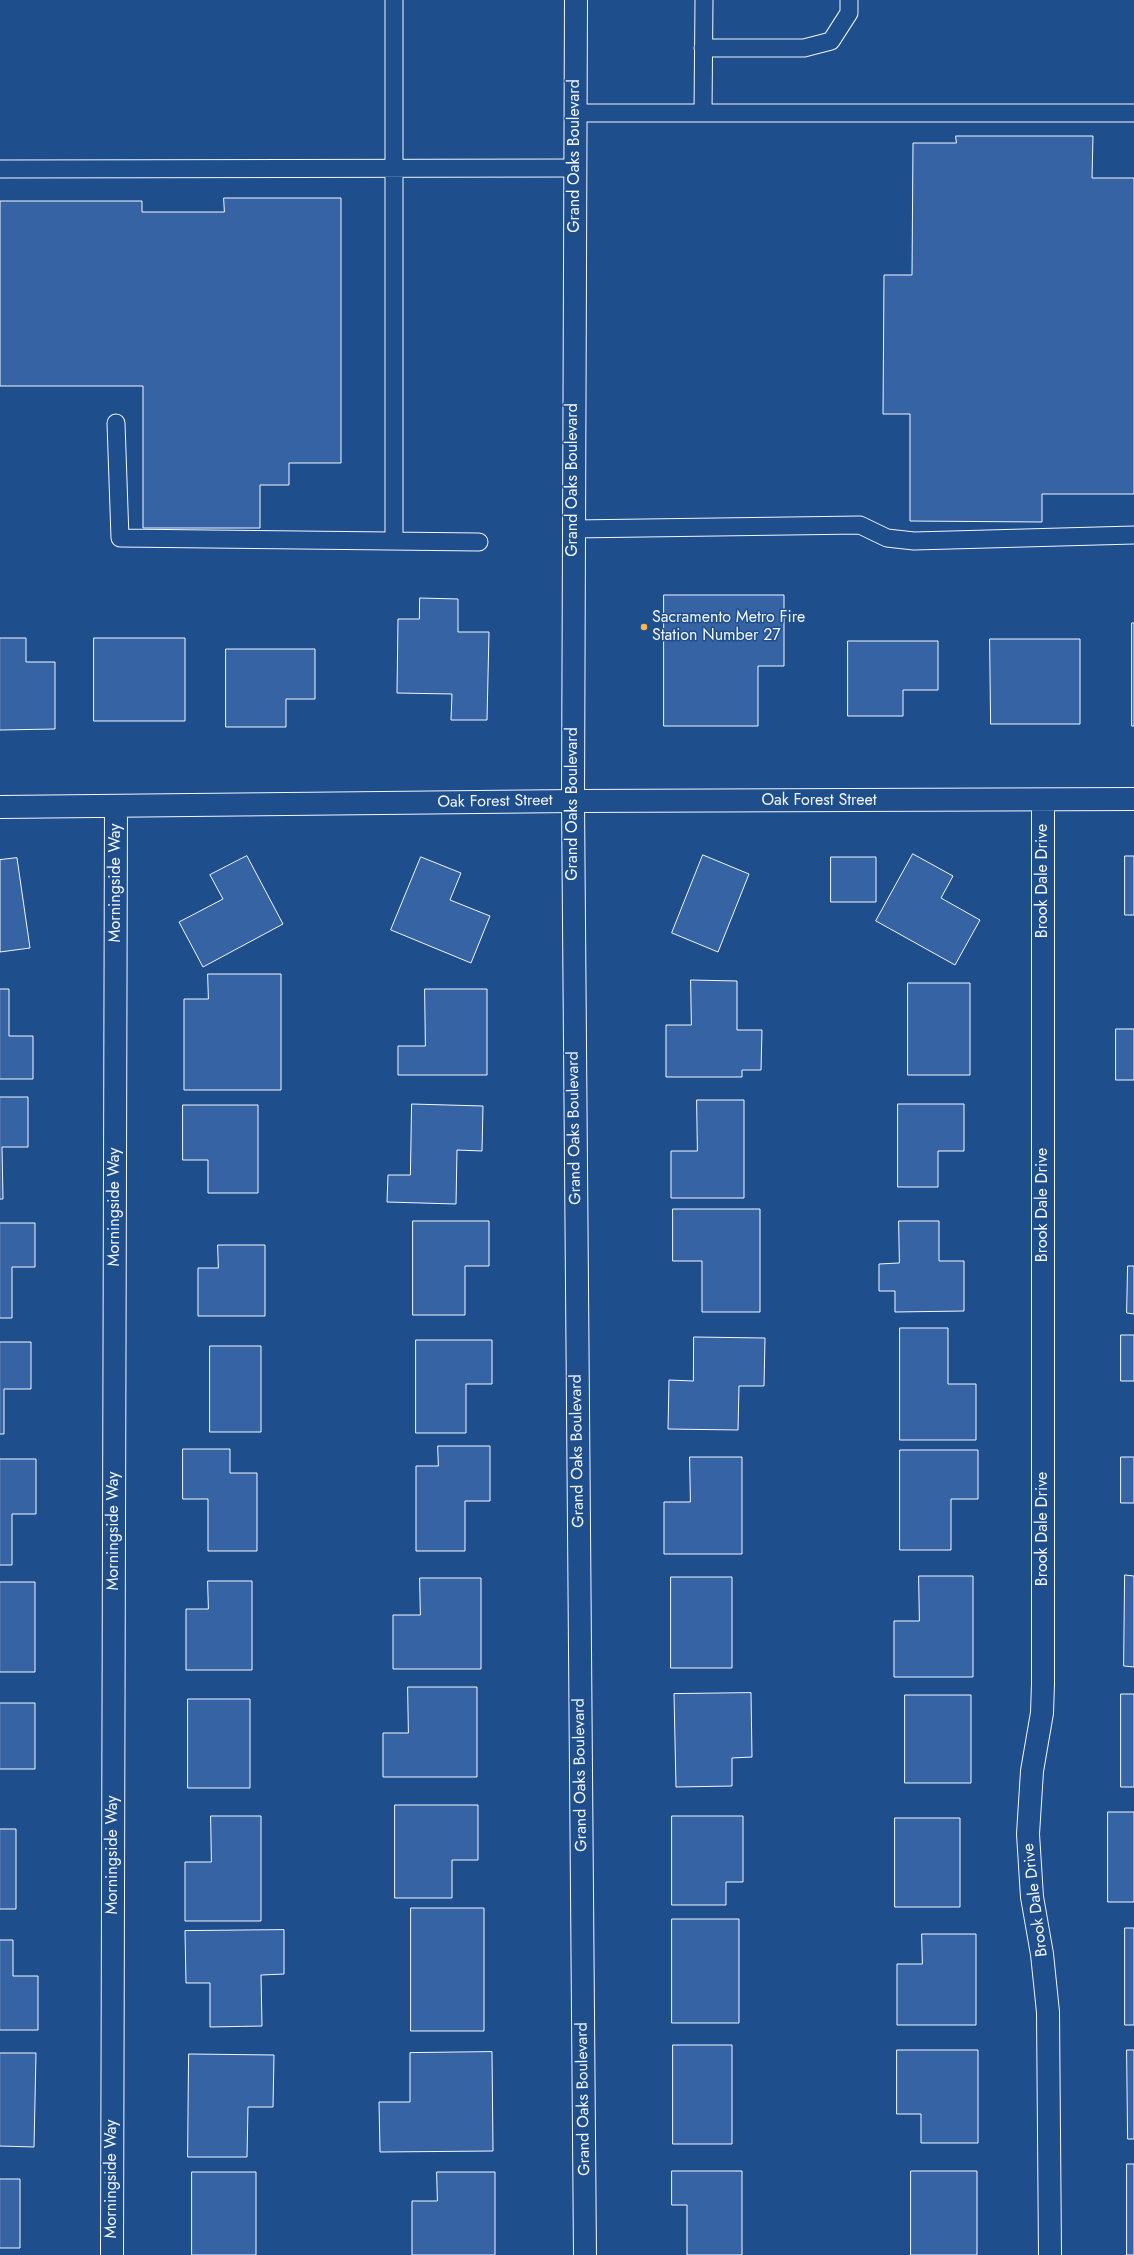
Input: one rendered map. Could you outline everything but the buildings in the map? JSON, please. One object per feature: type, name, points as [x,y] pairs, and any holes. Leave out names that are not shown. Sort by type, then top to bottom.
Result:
[{"type":"street","name":"Grand Oaks Boulevard","points":[[576,0],[573,801],[585,2255]]},
{"type":"street","name":"Oak Forest Street","points":[[0,807],[116,807],[573,801],[1043,801],[1134,799]]},
{"type":"street","name":"Brook Dale Drive","points":[[1043,801],[1043,1684],[1042,1713],[1032,1771],[1028,1834],[1032,1896],[1042,1954],[1048,2012],[1050,2255]]},
{"type":"street","name":"Morningside Way","points":[[112,2255],[116,807]]},
{"type":"lane","points":[[394,0],[394,541]]},
{"type":"lane","points":[[703,113],[704,0]]},
{"type":"lane","points":[[703,48],[804,48],[830,41],[849,13],[849,0]]},
{"type":"lane","points":[[575,113],[1134,113]]},
{"type":"lane","points":[[0,169],[575,168]]},
{"type":"lane","points":[[116,423],[120,538],[479,542]]},
{"type":"lane","points":[[573,529],[860,525],[887,538],[914,541],[1134,535]]},
{"type":"place","name":"Sacramento Metro Fire Station Number 27","points":[[644,627]]}]
